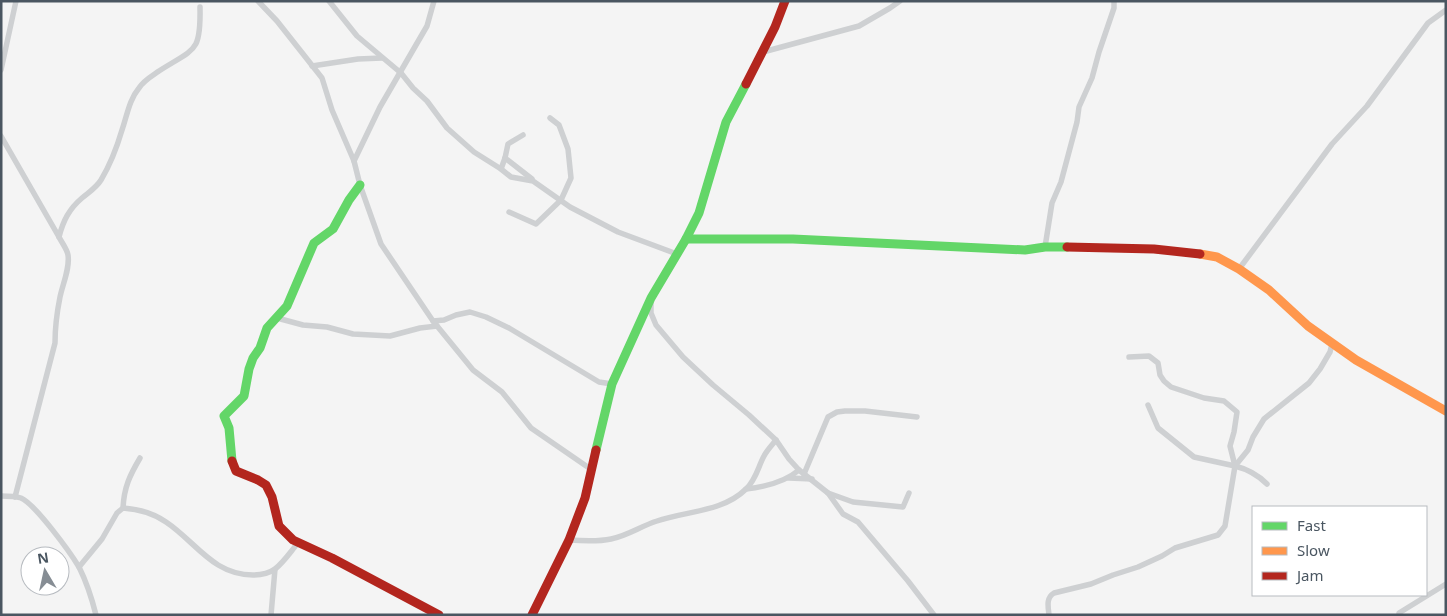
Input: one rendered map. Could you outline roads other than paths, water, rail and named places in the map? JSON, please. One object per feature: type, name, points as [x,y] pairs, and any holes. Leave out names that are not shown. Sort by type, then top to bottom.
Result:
[{"type":"street","points":[[1,70],[16,1]]},
{"type":"street","points":[[258,1],[322,78],[332,110],[354,161],[360,186],[381,244],[433,321],[473,370],[502,392],[531,428],[592,470]]},
{"type":"street","points":[[328,1],[357,36],[401,73],[427,101],[447,128],[474,152],[511,177],[533,181]]},
{"type":"street","points":[[354,161],[380,107],[427,26],[434,1]]},
{"type":"street","points":[[532,615],[569,540],[585,498],[612,384],[651,298],[699,213],[726,122],[775,27],[785,1]]},
{"type":"street","points":[[762,52],[859,26],[900,1]]},
{"type":"street","points":[[1045,247],[1052,203],[1061,182],[1080,107],[1092,78],[1114,8],[1114,1]]},
{"type":"street","points":[[60,237],[63,222],[69,212],[101,179],[118,145],[130,102],[136,91],[146,80],[190,53],[197,43],[199,39],[200,6]]},
{"type":"street","points":[[1239,269],[1332,144],[1367,106],[1428,23],[1446,10]]},
{"type":"street","points":[[312,66],[358,58],[382,58]]},
{"type":"street","points":[[509,212],[536,224],[561,200],[571,178],[568,149],[559,125],[550,118]]},
{"type":"street","points":[[500,168],[505,158],[508,144],[523,135]]},
{"type":"street","points":[[1,136],[68,253],[68,265],[58,311],[55,343],[15,497]]},
{"type":"street","points":[[505,158],[533,181],[570,207],[618,232],[677,254]]},
{"type":"street","points":[[360,186],[349,200],[333,229],[314,243],[287,306],[266,328],[260,348],[253,358],[249,369],[244,396],[224,416],[228,422],[235,468],[238,473],[264,483],[272,496],[278,526],[281,531],[298,543],[439,615]]},
{"type":"street","points":[[686,239],[793,239],[1025,250],[1045,247],[1083,247],[1194,252],[1217,258],[1239,269],[1270,290],[1308,326],[1332,344],[1356,360],[1446,411]]},
{"type":"street","points":[[651,298],[651,312],[654,322]]},
{"type":"street","points":[[433,321],[444,320],[470,312],[486,317],[510,328],[599,382],[612,384]]},
{"type":"street","points":[[277,318],[303,325],[327,327],[362,335],[390,336],[420,328],[437,326]]},
{"type":"street","points":[[642,318],[651,319],[695,368],[776,440],[789,459],[828,493],[842,514],[858,522],[914,588],[934,615]]},
{"type":"street","points":[[1235,466],[1248,450],[1253,437],[1264,419],[1309,383],[1330,352],[1332,344]]},
{"type":"street","points":[[1049,615],[1048,601],[1054,593],[1090,584],[1138,567],[1175,548],[1213,537],[1220,533],[1225,526],[1235,466],[1230,446],[1237,412],[1224,401],[1204,398],[1171,387],[1160,375],[1158,363],[1149,356],[1129,357]]},
{"type":"street","points":[[1148,405],[1158,428],[1194,457],[1244,468],[1267,484]]},
{"type":"street","points":[[746,489],[759,488],[802,472],[828,417],[837,412],[865,411],[917,417]]},
{"type":"street","points":[[569,540],[597,542],[611,539],[655,522],[732,500],[754,480],[765,454],[776,440]]},
{"type":"street","points":[[79,567],[102,539],[117,513],[123,508],[124,493],[129,476],[140,458]]},
{"type":"street","points":[[789,478],[812,479]]},
{"type":"street","points":[[828,493],[853,502],[903,508],[909,492]]},
{"type":"street","points":[[1,496],[22,499],[32,507],[59,540],[79,567],[96,615]]},
{"type":"street","points":[[123,508],[148,513],[166,522],[220,567],[247,575],[264,575],[275,569],[298,543]]},
{"type":"street","points":[[271,615],[275,569]]},
{"type":"street","points":[[1427,596],[1446,584]]},
{"type":"street","points":[[1399,615],[1399,613],[1427,596]]}]
